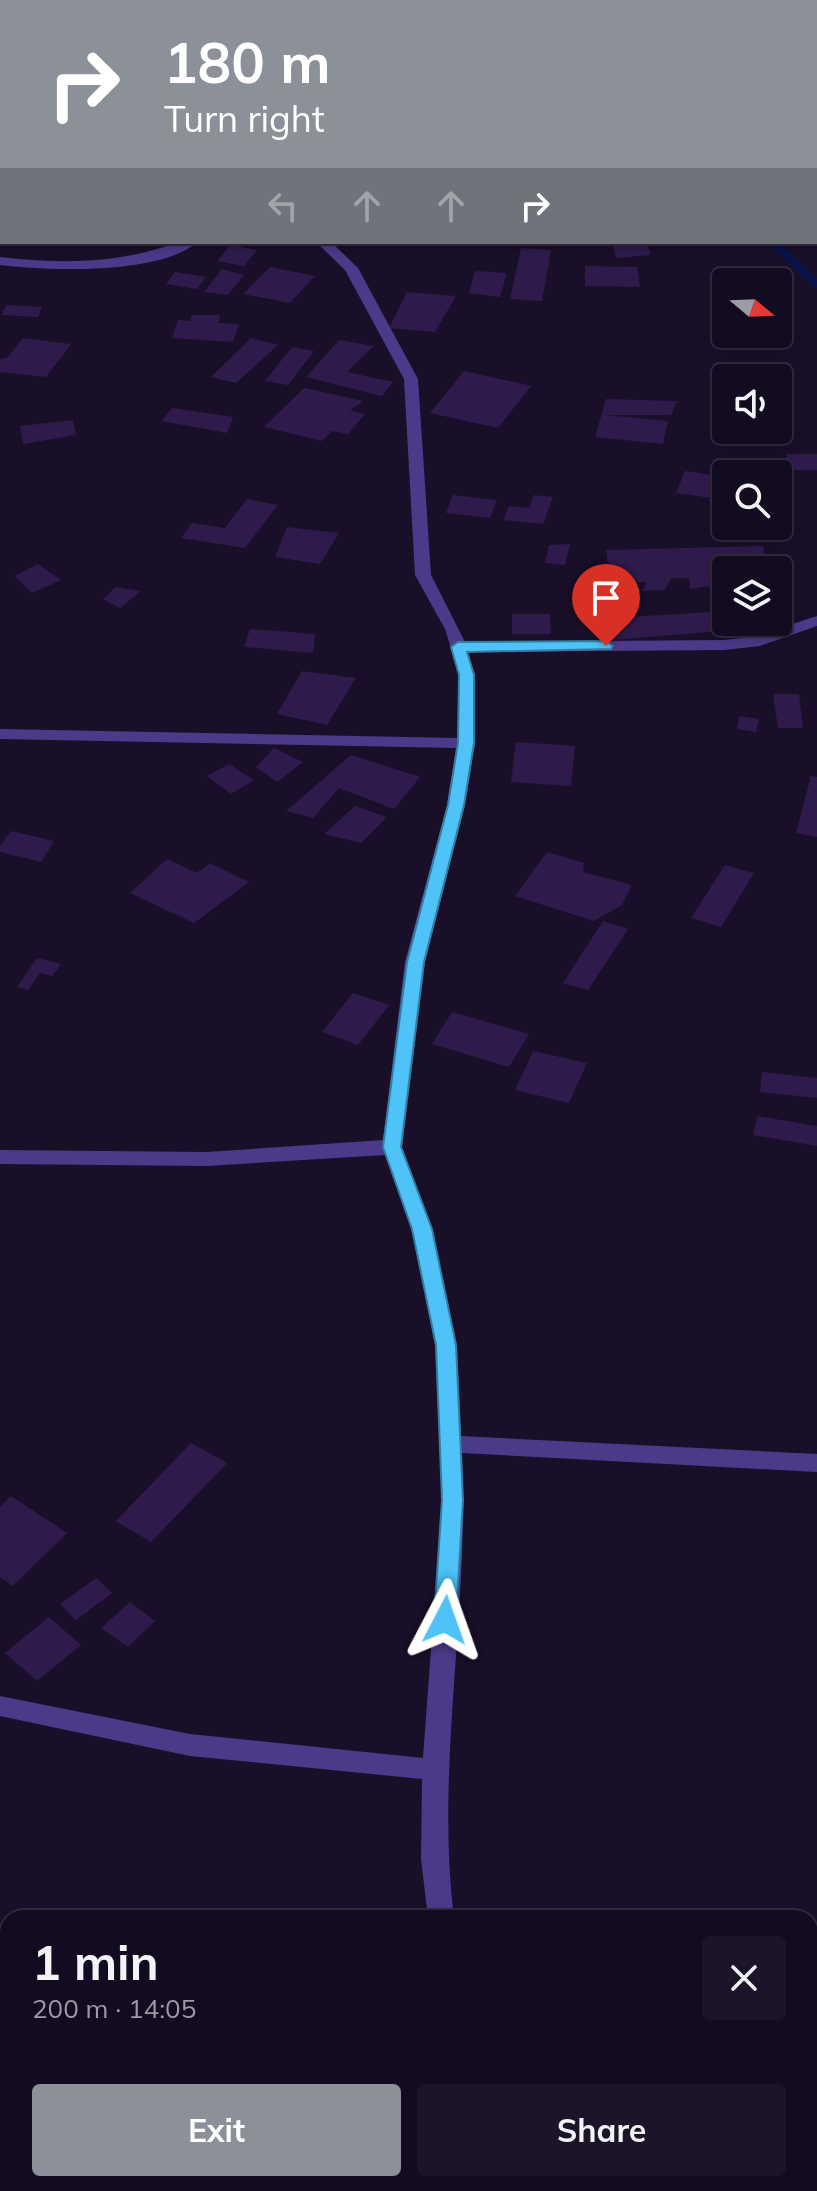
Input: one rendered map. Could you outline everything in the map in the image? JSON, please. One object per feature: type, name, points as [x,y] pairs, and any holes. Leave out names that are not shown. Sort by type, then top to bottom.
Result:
[{"type":"street","points":[[0,261],[86,268],[162,254],[186,244]]},
{"type":"street","points":[[325,244],[351,268],[411,379],[423,575],[453,629],[467,675],[466,743],[456,805],[415,962],[392,1147],[422,1229],[446,1345],[453,1500],[435,1770],[434,1859],[440,1910]]},
{"type":"street","points":[[458,647],[724,645],[754,642],[817,621]]},
{"type":"street","points":[[0,734],[466,743]]},
{"type":"street","points":[[0,1157],[207,1159],[392,1147]]},
{"type":"street","points":[[450,1444],[817,1463]]},
{"type":"street","points":[[0,1706],[190,1745],[435,1770]]},
{"type":"building","points":[[612,244],[648,244],[651,255],[616,258]]},
{"type":"building","points":[[230,245],[257,250],[244,266],[217,261]]},
{"type":"building","points":[[521,248],[551,250],[542,301],[510,299]]},
{"type":"building","points":[[585,266],[637,267],[640,287],[585,286]]},
{"type":"building","points":[[270,267],[315,276],[290,303],[243,294]]},
{"type":"building","points":[[222,269],[244,275],[228,295],[204,292]]},
{"type":"building","points":[[475,271],[507,273],[500,297],[469,293]]},
{"type":"building","points":[[175,272],[206,277],[197,289],[166,284]]},
{"type":"building","points":[[407,292],[456,296],[435,332],[389,328]]},
{"type":"building","points":[[6,305],[42,307],[38,317],[2,315]]},
{"type":"building","points":[[192,315],[220,315],[219,323],[239,324],[233,342],[172,338],[178,320],[190,321]]},
{"type":"building","points":[[23,338],[71,344],[46,377],[0,372],[0,359],[7,358]]},
{"type":"building","points":[[251,338],[278,345],[236,383],[211,377]]},
{"type":"building","points":[[339,340],[374,346],[347,372],[393,382],[382,396],[306,377]]},
{"type":"building","points":[[292,347],[314,351],[288,385],[265,381]]},
{"type":"building","points":[[464,371],[531,386],[498,428],[430,413]]},
{"type":"building","points":[[304,388],[364,401],[350,410],[365,414],[348,434],[332,431],[322,441],[264,427]]},
{"type":"building","points":[[606,399],[677,401],[671,415],[605,415],[668,421],[663,444],[595,437]]},
{"type":"building","points":[[172,408],[233,417],[227,433],[162,421]]},
{"type":"building","points":[[73,420],[76,435],[23,444],[20,426]]},
{"type":"building","points":[[786,454],[817,454],[817,470],[792,470],[792,460],[787,460]]},
{"type":"building","points":[[685,471],[712,475],[712,498],[676,493]]},
{"type":"building","points":[[453,495],[497,500],[490,518],[446,513]]},
{"type":"building","points":[[534,495],[553,497],[543,524],[503,520],[509,506],[529,508]]},
{"type":"building","points":[[247,499],[278,505],[245,548],[181,538],[192,523],[225,528]]},
{"type":"building","points":[[287,527],[339,533],[320,564],[275,557]]},
{"type":"building","points":[[570,544],[565,565],[545,563],[549,545]]},
{"type":"building","points":[[763,546],[765,556],[712,556],[710,586],[690,589],[689,578],[671,578],[665,590],[642,591],[647,582],[610,582],[606,550]]},
{"type":"building","points":[[38,564],[61,580],[32,593],[15,576]]},
{"type":"building","points":[[116,587],[141,591],[120,608],[103,599]]},
{"type":"building","points":[[621,592],[629,617],[712,612],[712,632],[600,641],[587,594]]},
{"type":"building","points":[[512,614],[550,614],[551,634],[512,634]]},
{"type":"building","points":[[250,629],[315,634],[313,653],[244,647]]},
{"type":"building","points":[[302,671],[356,678],[327,725],[277,714]]},
{"type":"building","points":[[773,694],[799,694],[803,728],[778,728]]},
{"type":"building","points":[[739,716],[759,719],[756,732],[737,729]]},
{"type":"building","points":[[516,742],[575,746],[571,786],[511,782]]},
{"type":"building","points":[[274,748],[303,762],[277,782],[256,767]]},
{"type":"building","points":[[351,755],[420,777],[394,809],[339,788],[313,818],[286,811]]},
{"type":"building","points":[[229,764],[254,780],[231,794],[207,776]]},
{"type":"building","points":[[811,776],[817,777],[817,837],[796,833]]},
{"type":"building","points":[[355,806],[387,817],[361,843],[324,834]]},
{"type":"building","points":[[11,831],[54,841],[41,862],[0,852],[0,846]]},
{"type":"building","points":[[547,852],[584,863],[583,872],[632,885],[622,905],[594,921],[515,896]]},
{"type":"building","points":[[167,859],[197,873],[210,863],[249,882],[194,923],[130,893]]},
{"type":"building","points":[[725,865],[754,873],[721,927],[691,918]]},
{"type":"building","points":[[603,921],[628,929],[588,990],[563,983]]},
{"type":"building","points":[[37,958],[61,964],[52,976],[40,973],[28,990],[17,987]]},
{"type":"building","points":[[353,993],[389,1005],[358,1045],[322,1032]]},
{"type":"building","points":[[452,1012],[529,1034],[509,1067],[432,1044]]},
{"type":"building","points":[[533,1051],[587,1063],[569,1103],[515,1090]]},
{"type":"building","points":[[762,1072],[817,1078],[817,1098],[760,1092]]},
{"type":"building","points":[[757,1116],[817,1126],[817,1146],[753,1135]]},
{"type":"building","points":[[191,1443],[227,1463],[151,1542],[116,1521]]},
{"type":"building","points":[[11,1496],[67,1533],[13,1586],[0,1577],[0,1507]]},
{"type":"building","points":[[96,1578],[112,1593],[76,1620],[60,1604]]},
{"type":"building","points":[[130,1602],[155,1621],[128,1647],[101,1628]]},
{"type":"building","points":[[49,1617],[81,1645],[37,1681],[5,1653]]},
{"type":"waterway","points":[[775,244],[817,285]]},
{"type":"route","points":[[445,1620],[453,1500],[446,1345],[422,1229],[392,1147],[415,962],[456,805],[466,743],[467,675],[458,647],[606,646]]}]
